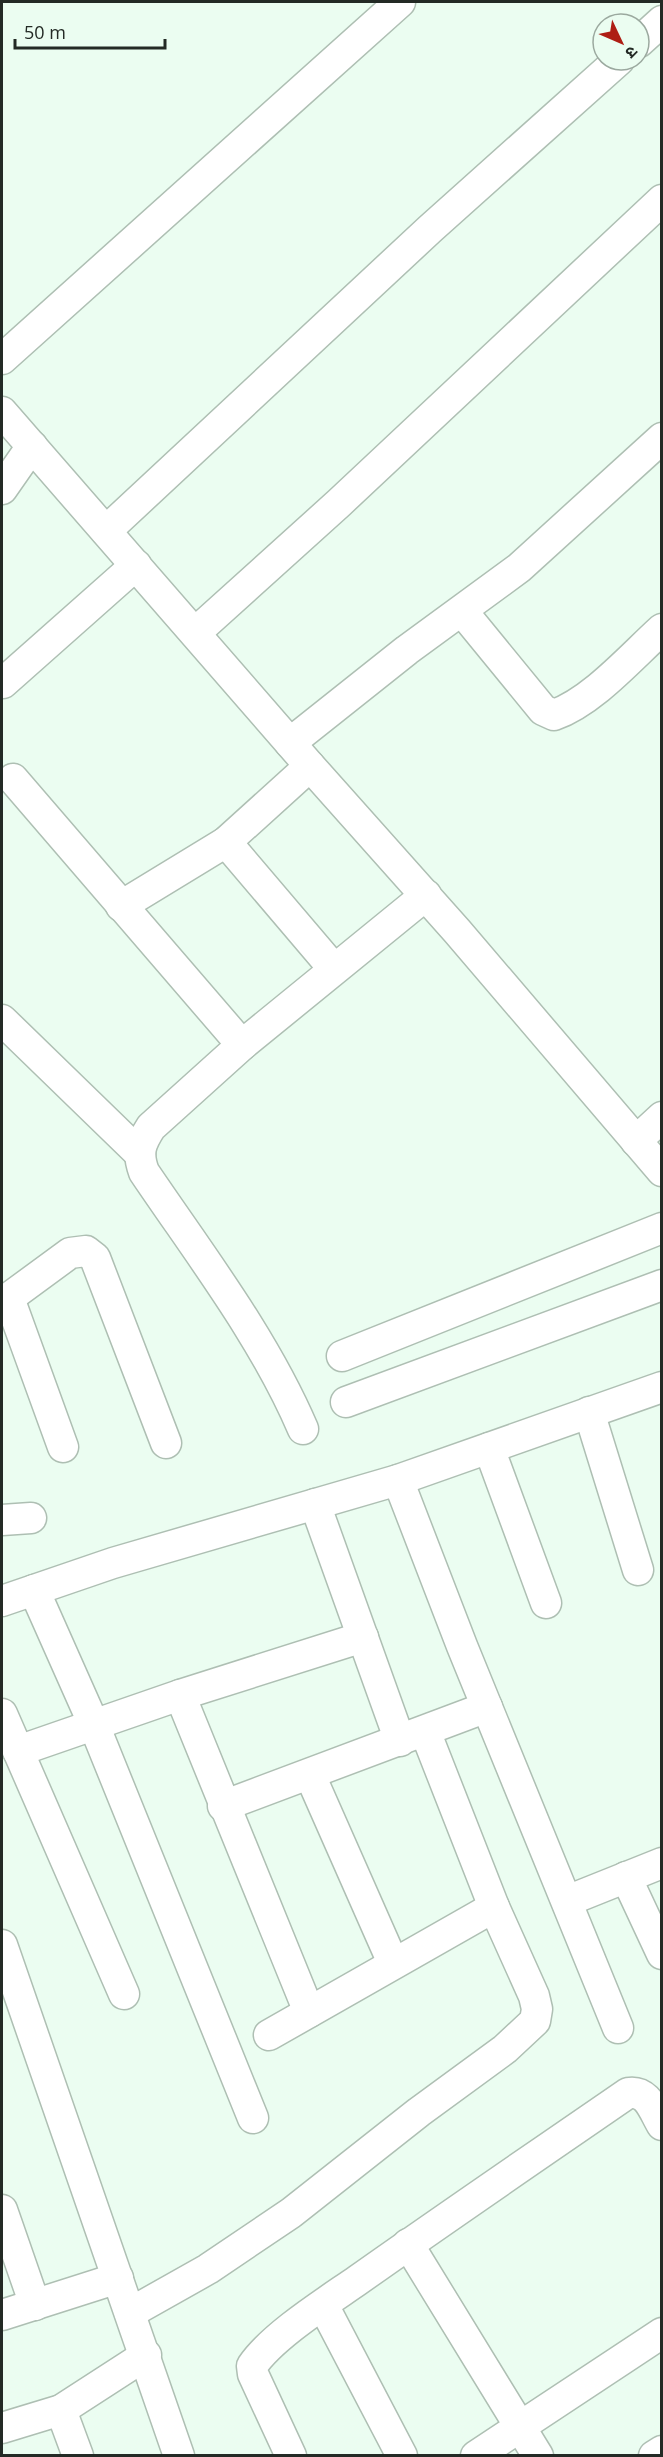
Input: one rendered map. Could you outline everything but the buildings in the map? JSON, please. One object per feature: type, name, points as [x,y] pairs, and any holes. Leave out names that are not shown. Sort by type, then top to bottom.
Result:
[{"type":"street","points":[[2,359],[400,2]]},
{"type":"street","points":[[106,531],[430,229],[606,72]]},
{"type":"street","points":[[195,633],[339,503],[662,200]]},
{"type":"street","points":[[2,412],[426,896],[662,1171]]},
{"type":"street","points":[[290,743],[407,650],[519,568],[662,438]]},
{"type":"street","points":[[2,489],[32,446]]},
{"type":"street","points":[[3,683],[136,565]]},
{"type":"street","points":[[462,611],[543,710],[554,715],[569,710],[662,629]]},
{"type":"street","points":[[121,906],[226,842],[310,766]]},
{"type":"street","points":[[13,779],[242,1045]]},
{"type":"street","points":[[226,842],[334,969]]},
{"type":"street","points":[[303,1429],[266,1355],[144,1172],[140,1144],[151,1127],[242,1045],[426,896]]},
{"type":"street","points":[[2,1020],[140,1154]]},
{"type":"street","points":[[636,1141],[662,1117]]},
{"type":"street","points":[[342,1356],[662,1228]]},
{"type":"street","points":[[63,1447],[5,1301],[70,1253],[86,1251],[95,1257],[166,1443]]},
{"type":"street","points":[[346,1402],[662,1285]]},
{"type":"street","points":[[2,1601],[398,1480],[662,1387]]},
{"type":"street","points":[[589,1412],[638,1570]]},
{"type":"street","points":[[489,1448],[546,1603]]},
{"type":"street","points":[[398,1480],[487,1707],[618,2028]]},
{"type":"street","points":[[130,2313],[208,2269],[291,2213],[527,2030],[535,2020],[537,2009],[534,1996],[494,1907],[363,1637],[315,1504]]},
{"type":"street","points":[[2,1520],[31,1518]]},
{"type":"street","points":[[34,1590],[94,1725],[253,2118]]},
{"type":"street","points":[[18,1751],[180,1695],[363,1637]]},
{"type":"street","points":[[180,1695],[309,2012]]},
{"type":"street","points":[[224,1806],[487,1707]]},
{"type":"street","points":[[2,1714],[124,1994]]},
{"type":"street","points":[[310,1775],[393,1963]]},
{"type":"street","points":[[567,1901],[662,1863]]},
{"type":"street","points":[[626,1877],[662,1954]]},
{"type":"street","points":[[269,2035],[494,1907]]},
{"type":"street","points":[[2,1945],[146,2355],[179,2456]]},
{"type":"street","points":[[291,2456],[253,2374],[252,2366],[265,2350],[408,2244],[628,2093],[637,2092],[644,2095],[662,2125]]},
{"type":"street","points":[[2,2210],[35,2305]]},
{"type":"street","points":[[408,2244],[538,2456]]},
{"type":"street","points":[[2,2315],[118,2278]]},
{"type":"street","points":[[323,2305],[402,2456]]},
{"type":"street","points":[[476,2456],[662,2333]]},
{"type":"street","points":[[2,2428],[61,2410],[146,2355]]},
{"type":"street","points":[[61,2410],[78,2456]]},
{"type":"street","points":[[654,2456],[662,2451]]}]
